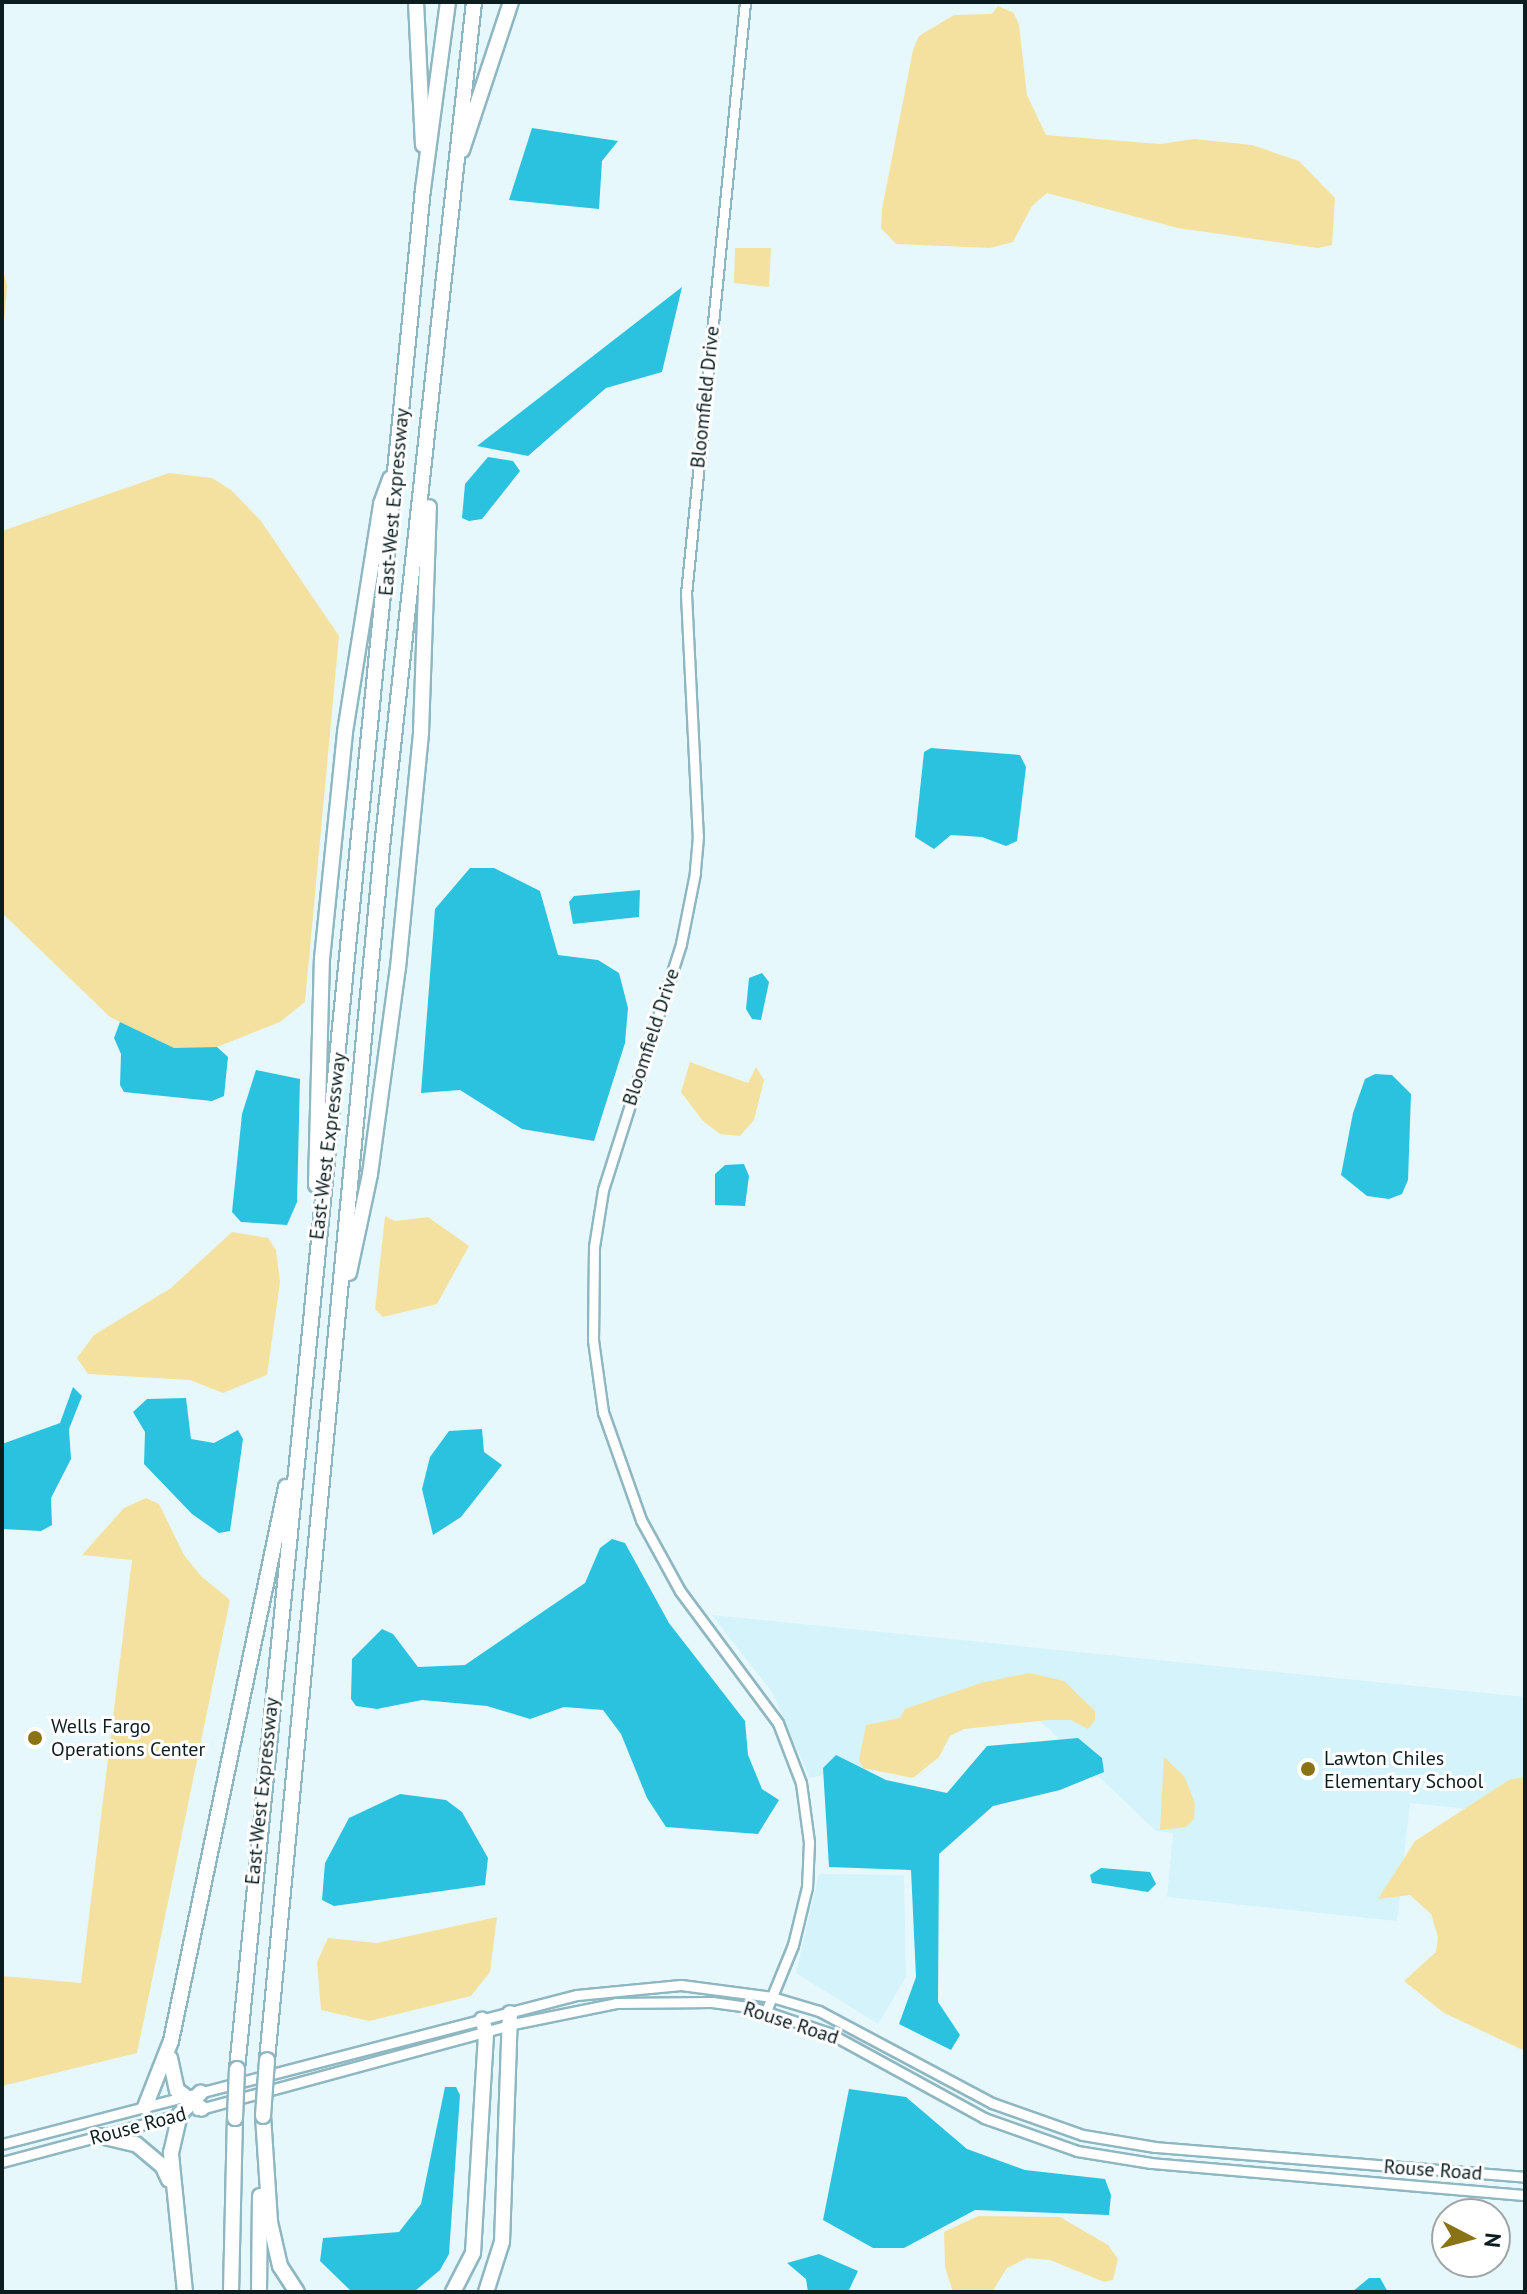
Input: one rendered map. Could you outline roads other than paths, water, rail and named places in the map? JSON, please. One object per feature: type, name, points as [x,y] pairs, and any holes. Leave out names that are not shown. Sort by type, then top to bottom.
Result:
[{"type":"highway","points":[[416,2],[423,189]]},
{"type":"highway","name":"East-West Expressway","points":[[231,2292],[237,2069],[293,1468],[373,734],[423,189],[448,2]]},
{"type":"highway","name":"East-West Expressway","points":[[259,2292],[267,2060],[382,853],[474,2]]},
{"type":"highway","points":[[457,166],[511,2]]},
{"type":"highway","points":[[320,1201],[315,1180],[322,959],[342,761],[381,504],[396,462]]},
{"type":"highway","points":[[341,1292],[354,1261],[370,1174],[398,968],[424,686],[429,500],[425,471]]},
{"type":"highway","points":[[145,2107],[171,2041],[293,1468]]},
{"type":"highway","points":[[486,2292],[502,2242],[511,2018]]},
{"type":"highway","points":[[453,2292],[473,2253],[484,2026]]},
{"type":"highway","points":[[171,2041],[171,2080],[183,2104],[171,2153],[172,2188],[185,2292]]},
{"type":"highway","points":[[183,2104],[201,2092]]},
{"type":"highway","points":[[183,2104],[202,2109]]},
{"type":"highway","points":[[263,2116],[270,2222],[280,2266],[297,2292]]},
{"type":"highway","points":[[100,2136],[136,2144],[151,2154],[172,2188]]},
{"type":"street","name":"Bloomfield Drive","points":[[745,2],[686,594],[695,873],[681,944],[603,1190],[594,1247],[593,1340],[603,1412],[641,1520],[680,1591],[778,1723],[801,1783],[809,1842],[807,1887],[793,1945],[766,2011]]},
{"type":"street","name":"Rouse Road","points":[[202,2109],[511,2018],[577,1995],[653,1986],[772,1997],[849,2024],[1003,2108],[1083,2135],[1184,2149],[1525,2177]]},
{"type":"street","name":"Rouse Road","points":[[511,2018],[658,1999],[766,2011],[854,2045],[984,2118],[1077,2151],[1137,2161],[1525,2195]]},
{"type":"street","name":"Rouse Road","points":[[201,2092],[484,2026]]},
{"type":"street","name":"Rouse Road","points":[[2,2144],[145,2107],[183,2104]]},
{"type":"street","name":"Rouse Road","points":[[2,2162],[100,2136],[183,2104]]},
{"type":"water","points":[[532,128],[618,141],[602,161],[599,209],[509,200]]},
{"type":"water","points":[[682,287],[662,372],[606,388],[528,456],[477,446]]},
{"type":"water","points":[[488,457],[513,461],[520,471],[482,519],[469,521],[462,518],[465,484]]},
{"type":"water","points":[[931,748],[1020,755],[1026,767],[1017,841],[1006,846],[982,837],[951,835],[934,849],[915,837],[924,752]]},
{"type":"water","points":[[470,868],[494,868],[540,891],[558,955],[598,960],[619,973],[628,1008],[625,1043],[594,1141],[522,1129],[460,1090],[421,1093],[435,909]]},
{"type":"water","points":[[640,890],[639,917],[573,924],[569,902],[574,896]]},
{"type":"water","points":[[762,973],[769,982],[761,1020],[752,1019],[746,1009],[749,978]]},
{"type":"water","points":[[120,1022],[174,1048],[217,1047],[228,1057],[224,1096],[212,1101],[124,1092],[120,1085],[121,1054],[114,1038]]},
{"type":"water","points":[[256,1070],[300,1079],[297,1202],[287,1225],[241,1222],[232,1212],[242,1114]]},
{"type":"water","points":[[1375,1074],[1392,1075],[1411,1094],[1408,1180],[1402,1194],[1389,1199],[1367,1196],[1341,1175],[1353,1113],[1365,1079]]},
{"type":"water","points":[[744,1164],[749,1176],[745,1206],[715,1205],[715,1174],[725,1165]]},
{"type":"water","points":[[73,1387],[82,1396],[69,1429],[71,1459],[51,1498],[52,1525],[41,1531],[2,1529],[2,1444],[60,1423]]},
{"type":"water","points":[[186,1398],[191,1439],[214,1443],[238,1430],[243,1439],[230,1531],[219,1533],[192,1514],[144,1464],[145,1432],[133,1412],[147,1399]]},
{"type":"water","points":[[482,1429],[484,1452],[502,1465],[461,1517],[433,1535],[422,1489],[430,1457],[449,1431]]},
{"type":"water","points":[[612,1539],[625,1543],[669,1623],[745,1721],[748,1755],[762,1789],[779,1800],[758,1834],[666,1827],[647,1798],[621,1734],[603,1710],[564,1707],[530,1719],[487,1706],[422,1700],[377,1709],[356,1706],[351,1699],[352,1659],[382,1629],[393,1634],[418,1667],[465,1665],[585,1583],[600,1548]]},
{"type":"water","points":[[1078,1738],[1102,1758],[1104,1772],[1060,1790],[993,1806],[939,1854],[938,2002],[960,2035],[951,2050],[899,2024],[916,1977],[911,1870],[829,1867],[823,1768],[836,1755],[886,1780],[947,1793],[987,1746]]},
{"type":"water","points":[[400,1794],[446,1800],[462,1812],[488,1858],[485,1885],[334,1906],[322,1900],[325,1863],[349,1818]]},
{"type":"water","points":[[1101,1868],[1150,1872],[1156,1884],[1148,1892],[1092,1883],[1090,1875]]},
{"type":"water","points":[[445,2087],[456,2087],[460,2095],[449,2254],[440,2270],[415,2291],[352,2292],[320,2261],[323,2238],[399,2232],[421,2204]]},
{"type":"water","points":[[849,2089],[906,2097],[967,2149],[1025,2170],[1105,2179],[1111,2195],[1109,2215],[975,2210],[904,2248],[873,2248],[823,2220]]},
{"type":"water","points":[[819,2254],[858,2271],[848,2292],[808,2292],[806,2279],[787,2263]]},
{"type":"water","points":[[1369,2278],[1380,2278],[1388,2292],[1352,2292]]},
{"type":"place","name":"Wells Fargo Operations Center","points":[[35,1738]]},
{"type":"place","name":"Lawton Chiles Elementary School","points":[[1308,1769]]}]
